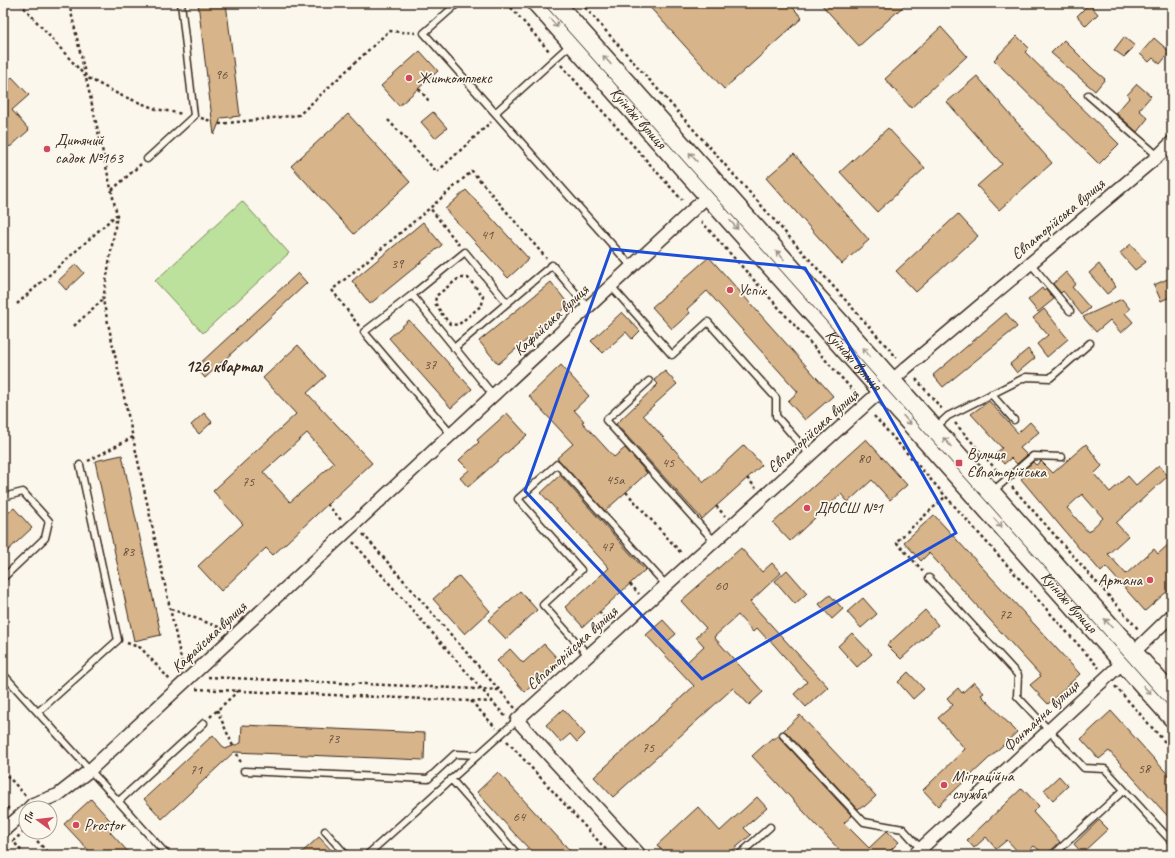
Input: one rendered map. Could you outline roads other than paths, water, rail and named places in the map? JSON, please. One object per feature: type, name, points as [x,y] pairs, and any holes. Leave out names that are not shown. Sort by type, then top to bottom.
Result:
[{"type":"main road","name":"Куїнджі вулиця","points":[[536,3],[578,39],[929,433],[1128,658],[1172,718]]},
{"type":"main road","name":"Куїнджі вулиця","points":[[556,3],[578,39]]},
{"type":"main road","name":"Куїнджі вулиця","points":[[1128,658],[1172,695]]},
{"type":"street","name":"Євпаторійська вулиця","points":[[517,720],[887,386],[1158,156],[1172,142]]},
{"type":"street","name":"Кафайська вулиця","points":[[44,800],[58,795],[90,770],[184,681],[713,191]]},
{"type":"street","name":"Фонтанна вулиця","points":[[917,852],[1128,658],[1172,615]]},
{"type":"street","points":[[517,720],[634,853]]},
{"type":"street","points":[[3,830],[18,818]]},
{"type":"lane","points":[[147,159],[194,116],[181,3]]},
{"type":"lane","points":[[458,3],[424,33],[632,267]]},
{"type":"lane","points":[[496,114],[578,39]]},
{"type":"lane","points":[[1088,95],[1158,156]]},
{"type":"lane","points":[[451,434],[364,332],[465,252],[507,303]]},
{"type":"lane","points":[[1031,264],[1070,311]]},
{"type":"lane","points":[[454,348],[552,265],[588,308]]},
{"type":"lane","points":[[611,286],[672,355],[708,322],[776,398],[776,416],[810,455]]},
{"type":"lane","points":[[412,295],[493,395]]},
{"type":"lane","points":[[929,433],[948,416],[1026,377],[1050,378],[1090,343]]},
{"type":"lane","points":[[649,381],[606,420],[714,541]]},
{"type":"lane","points":[[991,394],[1014,420]]},
{"type":"lane","points":[[986,498],[1033,456],[1062,457]]},
{"type":"lane","points":[[588,655],[543,605],[581,570],[518,500],[557,464],[666,585]]},
{"type":"lane","points":[[38,712],[118,640],[80,465]]},
{"type":"lane","points":[[3,497],[23,492],[49,521],[45,538],[3,578]]},
{"type":"lane","points":[[930,578],[1018,675],[1018,696],[1049,730],[1084,768],[1105,768],[1172,842]]},
{"type":"lane","points":[[3,674],[167,855]]},
{"type":"lane","points":[[367,855],[517,720]]},
{"type":"lane","points":[[118,801],[204,722]]},
{"type":"lane","points":[[783,735],[864,822],[903,830],[917,852]]},
{"type":"lane","points":[[244,771],[428,779],[455,754],[478,755]]},
{"type":"lane","points":[[451,780],[518,855]]},
{"type":"lane","points":[[1053,855],[1124,790]]},
{"type":"lane","points":[[739,855],[770,827]]},
{"type":"lane","points":[[324,831],[346,855]]},
{"type":"tram line","points":[[543,3],[1172,710]]},
{"type":"place","name":"Житкомплекс","points":[[409,78]]},
{"type":"place","name":"Дитячий садок №163","points":[[47,149]]},
{"type":"place","name":"Успіх","points":[[730,290]]},
{"type":"place","name":"Вулиця Євпаторійська","points":[[959,463]]},
{"type":"place","name":"ДЮСШ №1","points":[[807,508]]},
{"type":"place","name":"Артана","points":[[1150,580]]},
{"type":"place","name":"Міграційна служба","points":[[944,785]]},
{"type":"place","name":"Prostor","points":[[76,825]]},
{"type":"district","name":"126 квартал","points":[[224,366]]}]
